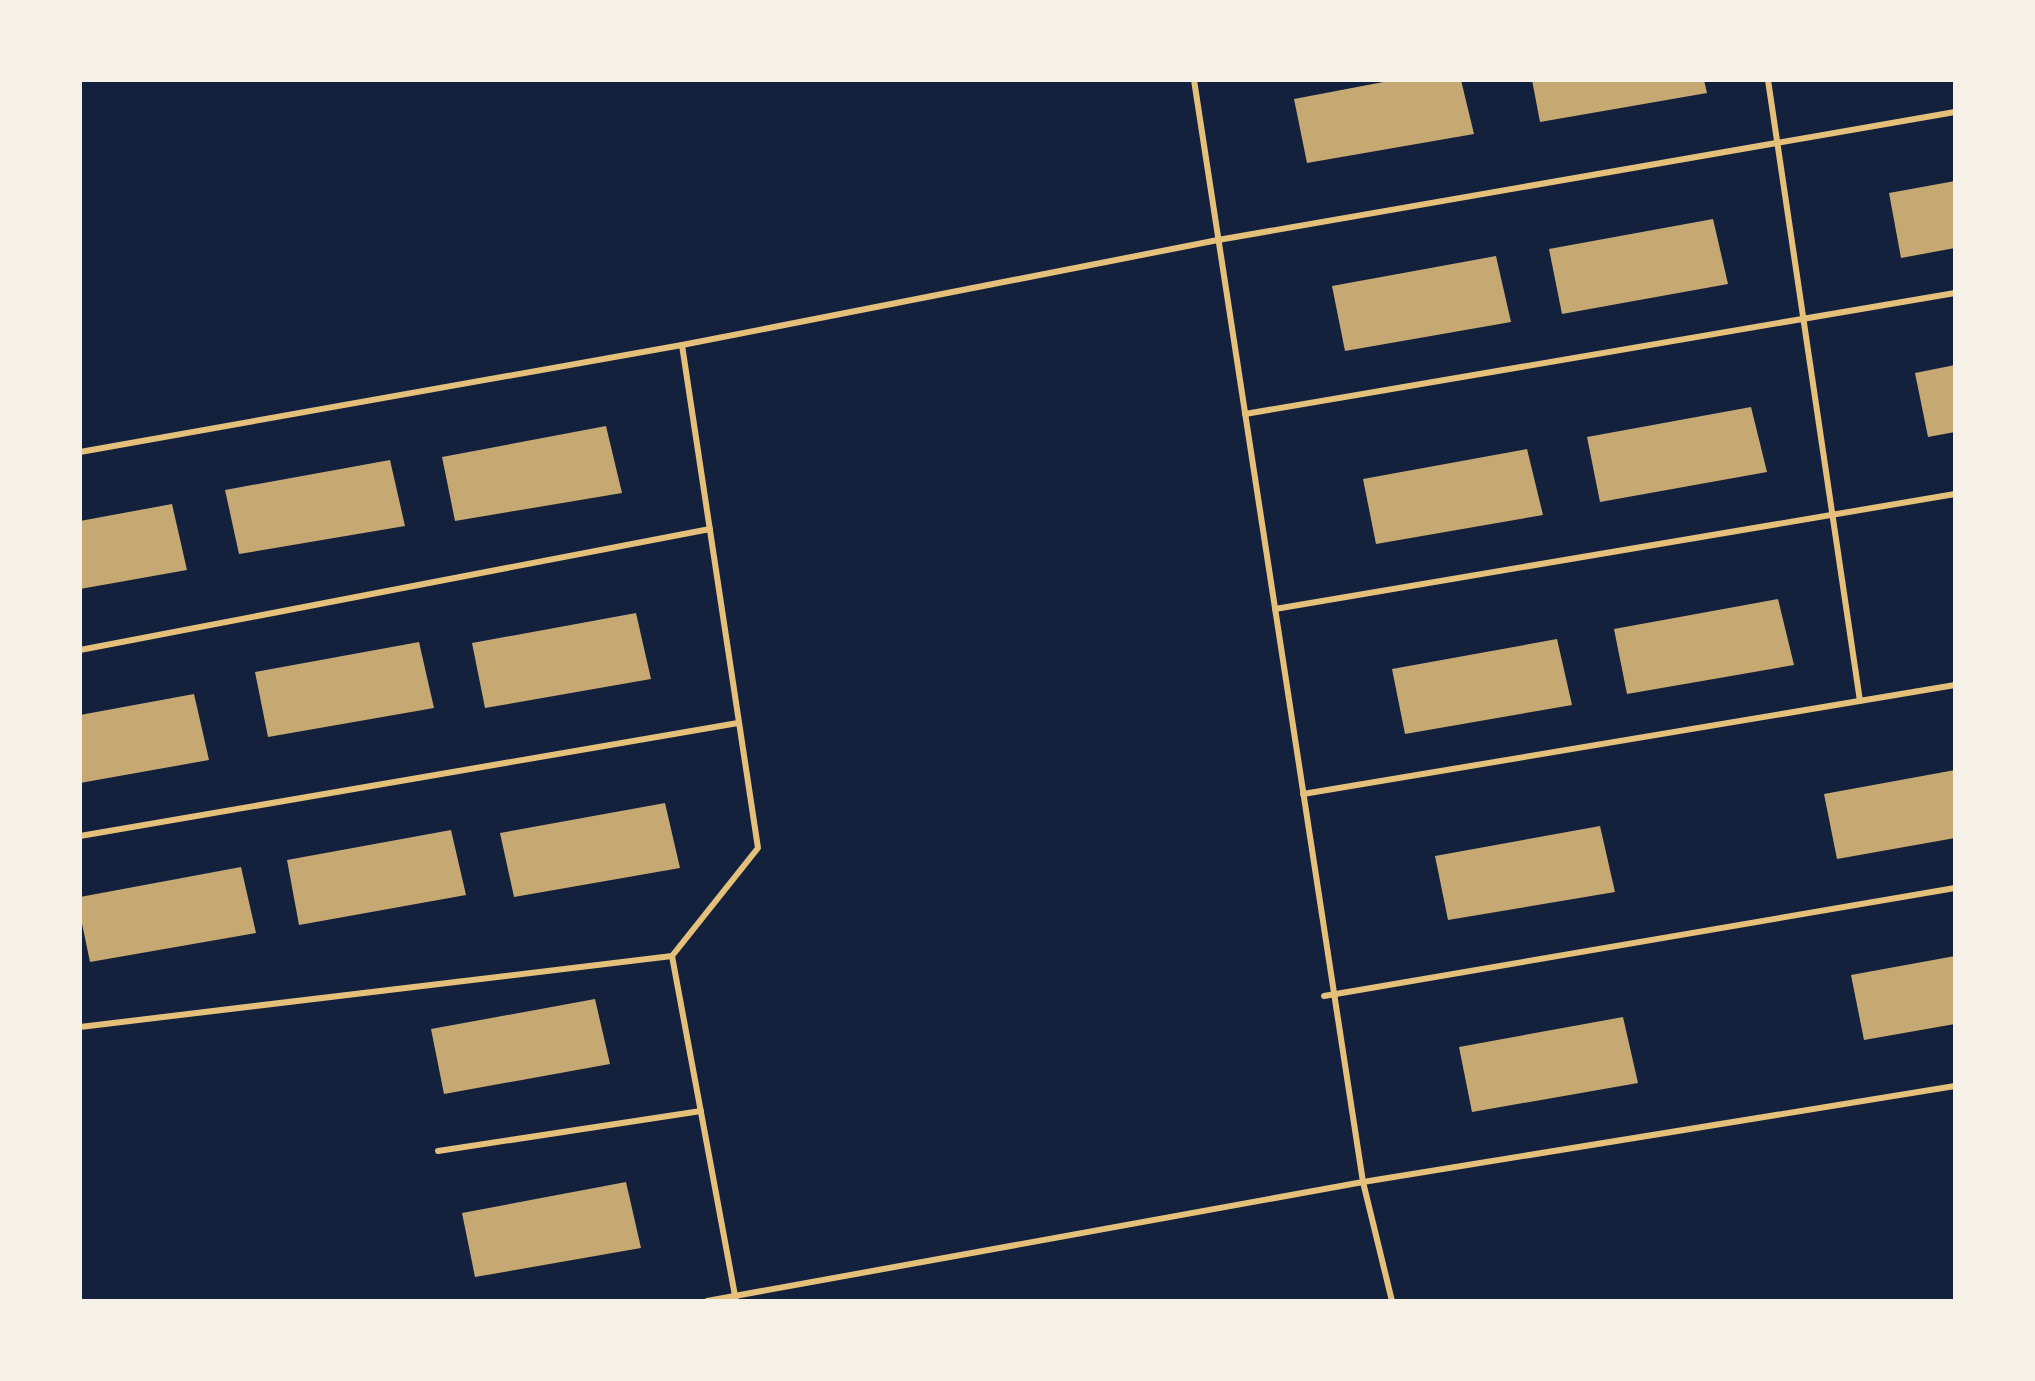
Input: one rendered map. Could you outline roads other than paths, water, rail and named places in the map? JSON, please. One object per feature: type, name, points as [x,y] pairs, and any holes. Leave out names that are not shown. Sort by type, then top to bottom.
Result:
[{"type":"lane","points":[[1194,80],[1363,1182],[1392,1301]]},
{"type":"lane","points":[[1768,80],[1860,701]]},
{"type":"lane","points":[[80,452],[682,345],[1218,240],[1955,112]]},
{"type":"lane","points":[[1245,414],[1955,293]]},
{"type":"lane","points":[[80,1027],[672,956],[758,848],[682,345]]},
{"type":"lane","points":[[1275,609],[1955,494]]},
{"type":"lane","points":[[80,650],[710,529]]},
{"type":"lane","points":[[1303,794],[1955,685]]},
{"type":"lane","points":[[80,836],[738,723]]},
{"type":"lane","points":[[1324,996],[1955,888]]},
{"type":"lane","points":[[672,956],[736,1298]]},
{"type":"lane","points":[[707,1301],[1363,1182],[1955,1086]]},
{"type":"lane","points":[[438,1151],[701,1111]]}]
